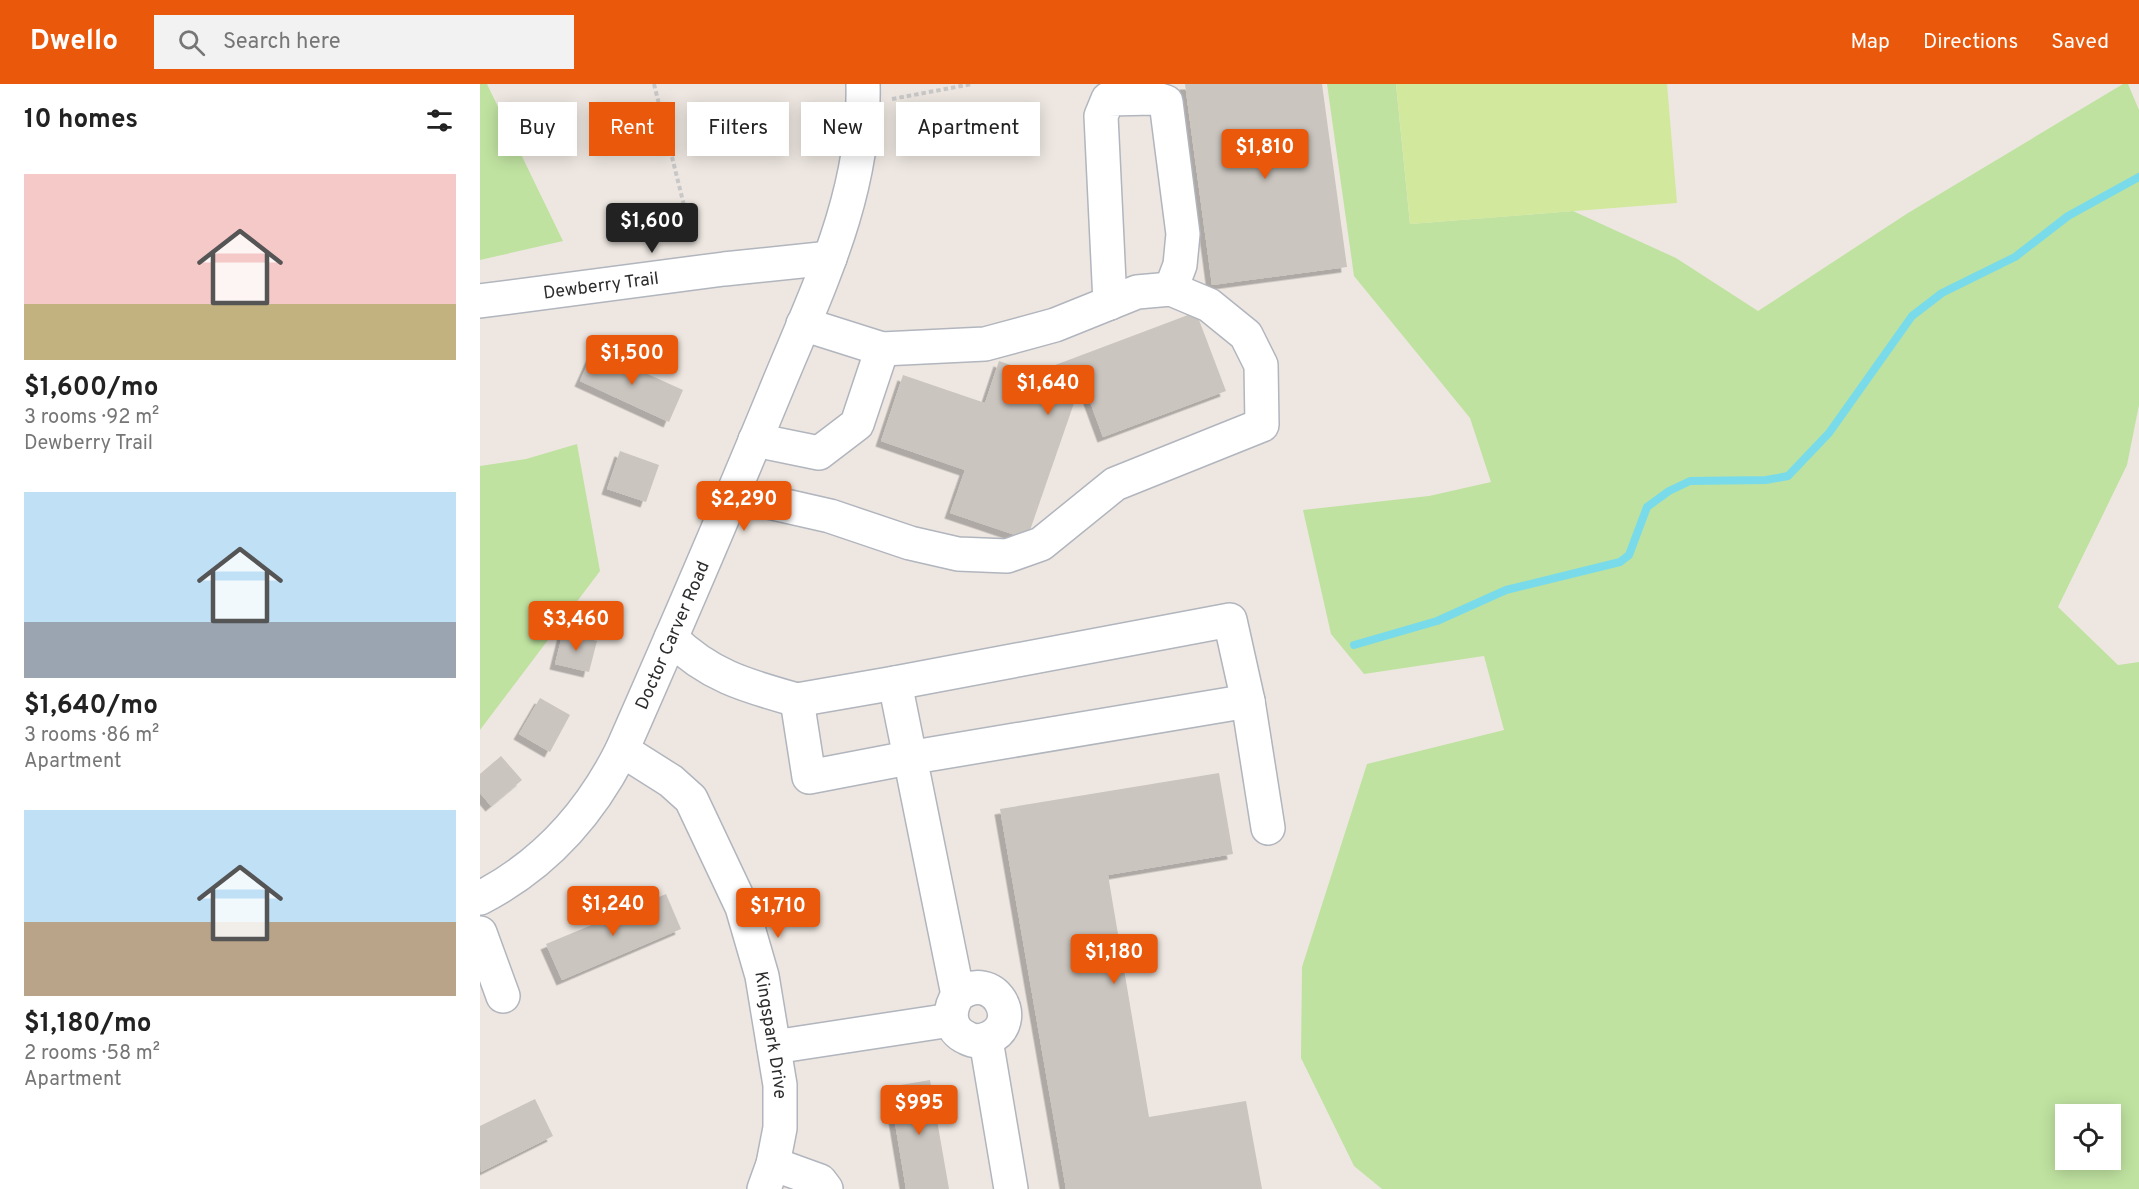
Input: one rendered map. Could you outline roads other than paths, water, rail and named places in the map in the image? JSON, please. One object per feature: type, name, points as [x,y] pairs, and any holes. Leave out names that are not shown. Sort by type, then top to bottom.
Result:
[{"type":"street","name":"Doctor Carver Road","points":[[480,898],[539,861],[579,820],[609,776],[622,750],[756,440],[845,220],[858,166],[864,109],[874,92]]},
{"type":"street","points":[[1110,303],[1101,116],[1108,99],[1154,98],[1166,102],[1183,234],[1180,265],[1171,289]]},
{"type":"street","name":"Dewberry Trail","points":[[480,301],[724,269],[830,258]]},
{"type":"street","points":[[733,494],[830,516],[910,543],[958,554],[1006,556],[1041,544],[1115,484],[1262,425],[1261,365],[1246,335],[1209,305],[1171,289],[1137,292],[1055,325],[985,344],[882,349],[803,324]]},
{"type":"street","points":[[756,440],[819,453],[857,424],[882,349]]},
{"type":"street","points":[[671,638],[691,658],[735,683],[797,700],[1230,620],[1248,701],[1268,828]]},
{"type":"street","points":[[774,1047],[955,1008],[972,988],[981,987],[989,990],[1002,1002],[1004,1021],[1000,1029],[986,1040],[968,1039],[955,1028],[955,1008],[895,683]]},
{"type":"street","points":[[797,700],[809,777],[908,758],[1248,701]]},
{"type":"street","name":"Kingspark Drive","points":[[622,750],[671,781],[691,799],[699,811],[742,907],[762,976],[780,1085],[780,1128],[768,1176]]},
{"type":"street","points":[[480,933],[503,996]]},
{"type":"street","points":[[986,1040],[1011,1189]]},
{"type":"street","points":[[768,1176],[820,1181],[826,1189]]},
{"type":"waterway","points":[[1354,645],[1437,621],[1506,590],[1620,562],[1629,555],[1647,507],[1669,491],[1690,481],[1766,480],[1788,476],[1829,433],[1912,316],[1942,293],[2015,257],[2068,216],[2139,177]]}]
